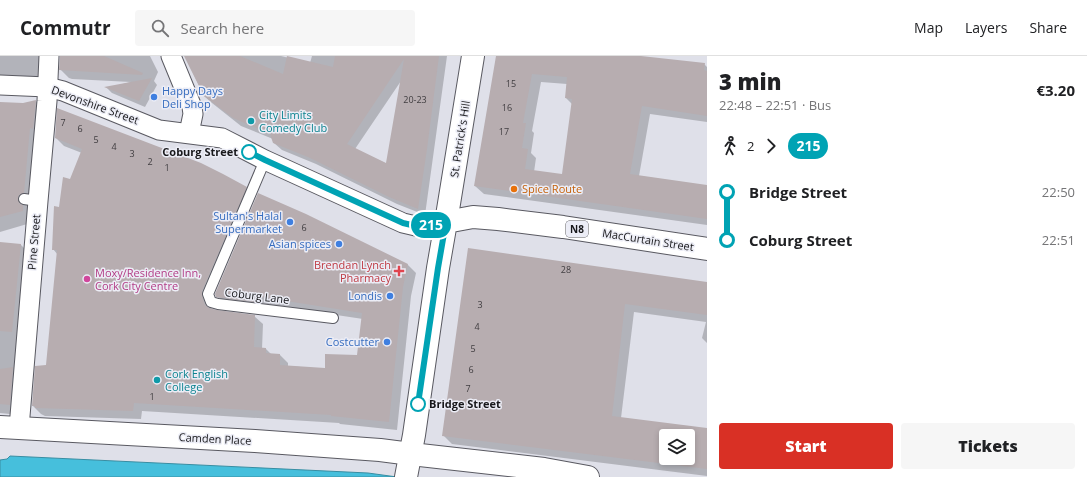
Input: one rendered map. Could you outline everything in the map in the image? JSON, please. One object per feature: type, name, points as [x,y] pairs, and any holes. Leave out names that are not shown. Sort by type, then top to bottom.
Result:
[{"type":"main road","name":"St. Patrick's Hill","points":[[446,222],[473,56]]},
{"type":"main road","name":"MacCurtain Street","points":[[446,222],[473,218],[498,218],[707,249]]},
{"type":"main road","points":[[406,477],[411,454],[446,222]]},
{"type":"main road","name":"Camden Place","points":[[10,428],[256,441],[380,450],[544,469],[588,477]]},
{"type":"street","name":"Pine Street","points":[[10,428],[31,200],[47,101],[49,56]]},
{"type":"street","points":[[171,56],[192,107],[193,114],[189,133],[222,138],[265,160],[403,223],[420,227],[446,222]]},
{"type":"street","name":"Devonshire Street","points":[[0,85],[47,87],[63,91],[159,130],[189,133]]},
{"type":"lane","name":"Coburg Lane","points":[[265,160],[208,294],[211,302],[333,318]]},
{"type":"water","points":[[10,456],[368,473],[397,477],[0,477],[0,460],[7,459]]},
{"type":"building","points":[[60,56],[104,56],[143,73],[142,75],[59,70]]},
{"type":"building","points":[[184,56],[240,56],[283,74],[287,56],[333,67],[335,56],[439,56],[418,209],[389,197],[308,157],[273,143],[270,134],[233,118],[204,96]],"holes":[[[404,59],[386,163],[347,144]]]},
{"type":"building","points":[[496,56],[641,56],[705,63],[704,70],[707,71],[707,116],[642,106],[630,174],[707,185],[707,219],[474,186]],"holes":[[[532,74],[567,77],[565,98],[572,99],[562,174],[525,169],[528,149],[522,148],[526,123],[523,123]]]},
{"type":"building","points":[[152,78],[139,101],[104,87]]},
{"type":"building","points":[[36,100],[33,129],[30,128],[24,193],[19,195],[18,198],[20,204],[23,205],[23,211],[0,217],[0,102],[23,103]]},
{"type":"building","points":[[57,108],[201,163],[247,187],[202,291],[202,296],[205,305],[209,308],[255,315],[254,347],[266,348],[266,353],[280,354],[280,365],[325,368],[325,354],[357,355],[362,313],[255,296],[255,302],[216,297],[215,294],[258,193],[306,214],[408,264],[403,287],[389,422],[331,415],[134,403],[133,411],[35,408],[35,406],[32,406],[35,366],[46,365],[57,250],[52,250],[54,206],[59,207],[63,177],[70,179],[82,149],[55,138]]},
{"type":"building","points":[[0,242],[21,244],[12,332],[0,331]]},
{"type":"building","points":[[468,248],[707,282],[707,315],[625,304],[612,416],[707,428],[707,469],[675,465],[695,465],[695,429],[659,429],[659,463],[442,436]]},
{"type":"building","points":[[13,367],[10,405],[0,404],[0,369]]},
{"type":"bus line","name":"215","points":[[249,152],[403,223],[420,227],[446,222],[418,404]]},
{"type":"place","name":"Happy Days Deli Shop","points":[[154,97]]},
{"type":"place","name":"City Limits Comedy Club","points":[[251,121]]},
{"type":"place","name":"Coburg Street","points":[[249,152]]},
{"type":"place","name":"Spice Route","points":[[514,189]]},
{"type":"place","name":"Sultan's Halal Supermarket","points":[[290,222]]},
{"type":"place","name":"Asian spices","points":[[339,244]]},
{"type":"place","name":"Brendan Lynch Pharmacy","points":[[399,271]]},
{"type":"place","name":"Moxy/Residence Inn, Cork City Centre","points":[[87,279]]},
{"type":"place","name":"Londis","points":[[390,296]]},
{"type":"place","name":"Costcutter","points":[[387,342]]},
{"type":"place","name":"Cork English College","points":[[157,380]]},
{"type":"place","name":"Bridge Street","points":[[418,404]]}]
